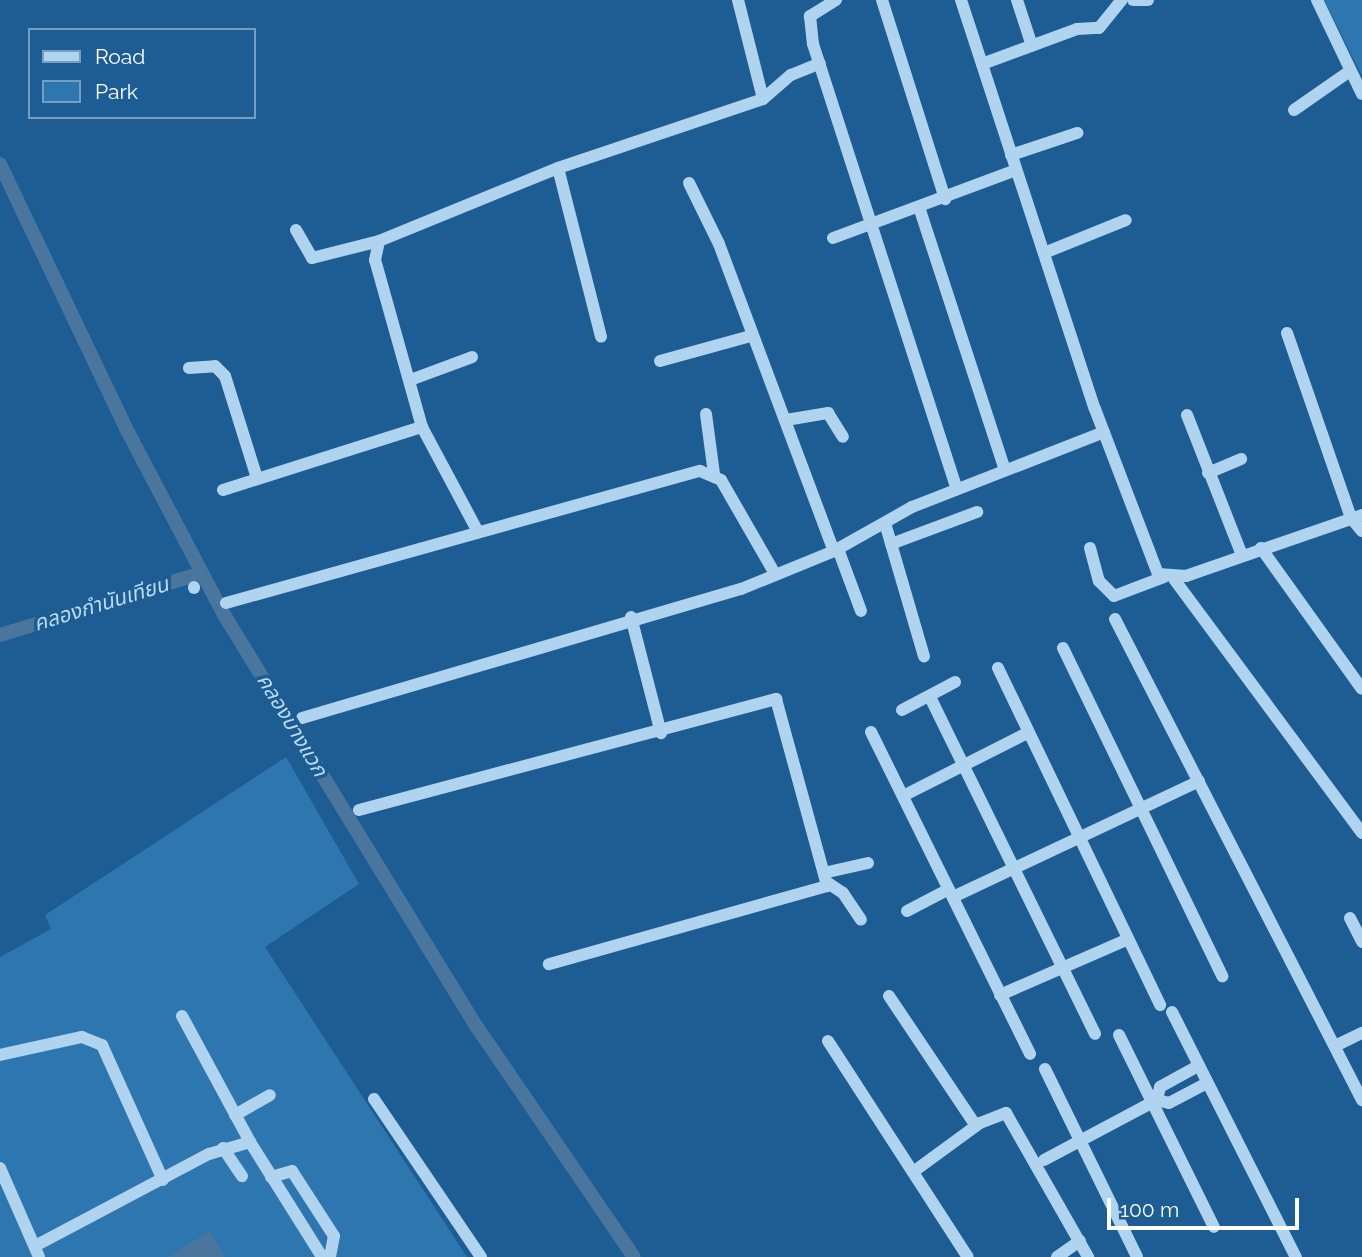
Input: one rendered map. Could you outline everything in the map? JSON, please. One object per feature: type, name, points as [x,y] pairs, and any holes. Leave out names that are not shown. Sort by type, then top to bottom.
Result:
[{"type":"street","points":[[738,0],[763,99]]},
{"type":"street","points":[[836,0],[814,4],[808,25],[869,224],[957,489]]},
{"type":"street","points":[[882,0],[945,198]]},
{"type":"street","points":[[961,0],[1104,432],[1169,578],[1362,833]]},
{"type":"street","points":[[1017,0],[1032,47]]},
{"type":"street","points":[[982,64],[1077,29],[1100,28],[1122,0]]},
{"type":"street","points":[[1133,0],[1148,0]]},
{"type":"street","points":[[1317,0],[1362,94]]},
{"type":"street","points":[[296,230],[312,258],[379,241],[558,168],[763,99],[791,75],[820,63]]},
{"type":"street","points":[[1294,110],[1350,71]]},
{"type":"street","points":[[1011,155],[1077,133]]},
{"type":"street","points":[[558,168],[601,337]]},
{"type":"street","points":[[833,239],[1016,170]]},
{"type":"street","points":[[689,183],[719,244],[751,336],[861,611]]},
{"type":"street","points":[[919,207],[1005,470]]},
{"type":"street","points":[[1044,253],[1126,220]]},
{"type":"street","points":[[379,241],[375,260],[413,379],[422,426],[477,530]]},
{"type":"street","points":[[1287,333],[1362,531]]},
{"type":"street","points":[[660,361],[751,336]]},
{"type":"street","points":[[413,379],[472,357]]},
{"type":"street","points":[[188,368],[215,366],[225,376],[257,478]]},
{"type":"street","points":[[786,420],[828,413],[843,437]]},
{"type":"street","points":[[706,414],[714,474],[775,574]]},
{"type":"street","points":[[1187,415],[1241,553]]},
{"type":"street","points":[[223,490],[422,426]]},
{"type":"street","points":[[302,718],[775,574],[836,550],[957,489],[1104,432]]},
{"type":"street","points":[[1208,473],[1241,459]]},
{"type":"street","points":[[226,603],[657,480],[700,471],[714,474]]},
{"type":"street","points":[[891,544],[976,512]]},
{"type":"street","points":[[1090,548],[1099,581],[1114,596],[1357,516]]},
{"type":"street","points":[[885,523],[924,656]]},
{"type":"street","points":[[1261,548],[1362,689]]},
{"type":"street","points":[[631,617],[661,733]]},
{"type":"street","points":[[1115,619],[1362,1100]]},
{"type":"street","points":[[1063,648],[1139,811],[1222,976]]},
{"type":"street","points":[[998,668],[1126,940],[1198,1066],[1296,1257]]},
{"type":"street","points":[[902,710],[956,682]]},
{"type":"street","points":[[930,696],[1010,870],[1095,1034]]},
{"type":"street","points":[[359,810],[661,733],[776,699],[828,877],[844,893],[862,920]]},
{"type":"street","points":[[871,732],[1030,1054]]},
{"type":"street","points":[[903,796],[1027,733]]},
{"type":"street","points":[[907,912],[1010,870],[1199,781]]},
{"type":"street","points":[[549,964],[868,863]]},
{"type":"street","points":[[1350,918],[1362,942]]},
{"type":"street","points":[[1000,995],[1126,940]]},
{"type":"street","points":[[889,996],[976,1126]]},
{"type":"street","points":[[182,1016],[250,1142],[321,1257]]},
{"type":"street","points":[[1335,1045],[1362,1032]]},
{"type":"street","points":[[1119,1035],[1154,1101],[1214,1227]]},
{"type":"street","points":[[0,1055],[82,1037],[102,1045],[163,1180]]},
{"type":"street","points":[[828,1041],[968,1257]]},
{"type":"street","points":[[1044,1160],[1154,1101],[1160,1087],[1198,1066]]},
{"type":"street","points":[[1045,1069],[1137,1257]]},
{"type":"street","points":[[1154,1101],[1169,1104],[1207,1083]]},
{"type":"street","points":[[235,1115],[270,1095]]},
{"type":"street","points":[[374,1099],[481,1257]]},
{"type":"street","points":[[913,1172],[976,1126],[1006,1114],[1088,1257]]},
{"type":"street","points":[[0,1168],[38,1254],[223,1148],[250,1142]]},
{"type":"street","points":[[223,1148],[242,1176]]},
{"type":"street","points":[[271,1177],[292,1171],[334,1236],[330,1257]]},
{"type":"street","points":[[1057,1257],[1080,1241]]},
{"type":"green space","points":[[1324,0],[1362,0],[1362,76]]},
{"type":"green space","points":[[286,757],[359,884],[265,947],[467,1257],[0,1257],[0,957],[51,929],[45,915]]},
{"type":"shaded area","points":[[210,1231],[225,1257],[168,1257]]},
{"type":"waterway","name":"คลองบางแวก","points":[[0,164],[128,432],[223,613],[477,1027],[634,1257]]},
{"type":"waterway","name":"คลองกำนันเทียน","points":[[0,635],[202,573]]}]
